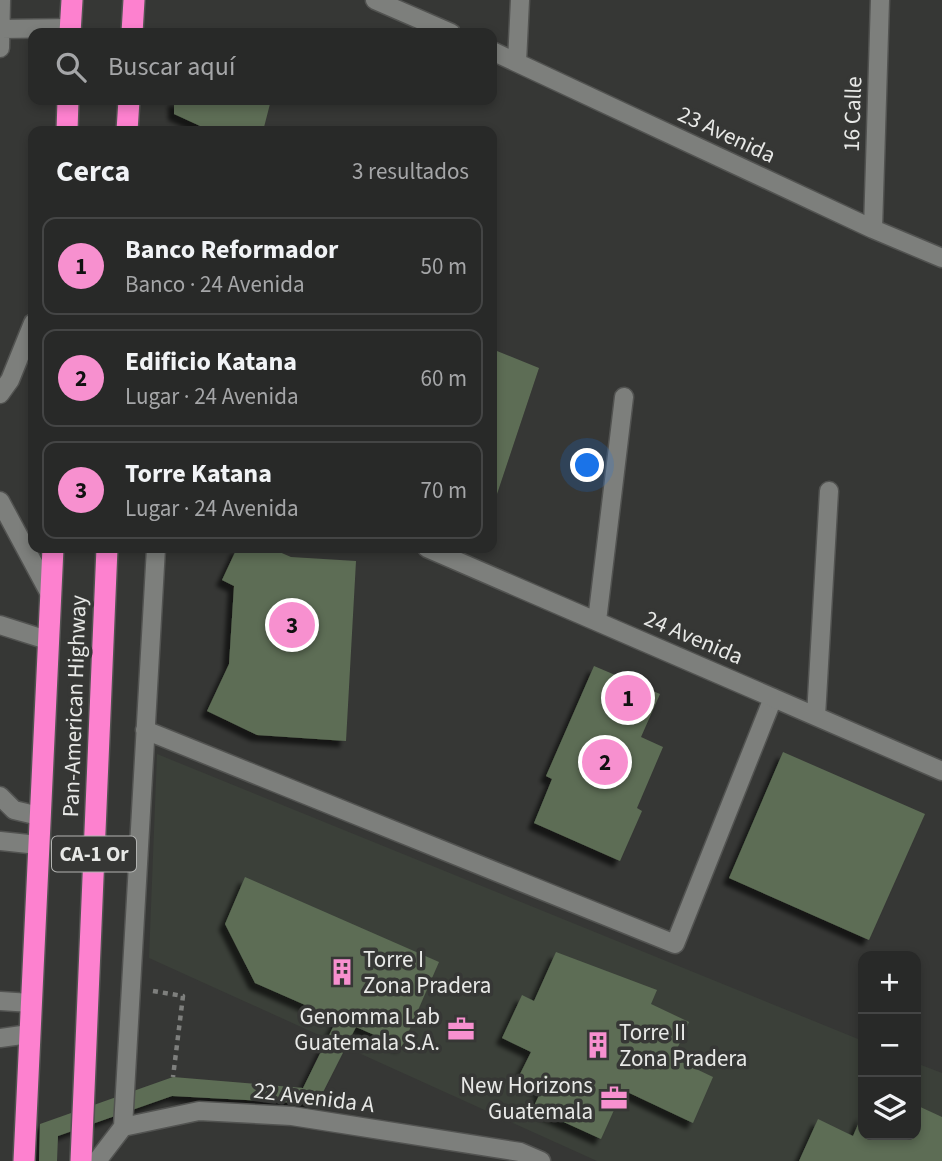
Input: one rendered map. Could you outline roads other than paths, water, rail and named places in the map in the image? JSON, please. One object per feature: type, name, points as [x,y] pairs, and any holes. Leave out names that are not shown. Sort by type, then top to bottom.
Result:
[{"type":"highway","points":[[71,28],[72,0]]},
{"type":"highway","points":[[132,28],[134,0]]},
{"type":"highway","points":[[67,126],[68,105]]},
{"type":"highway","points":[[127,126],[129,105]]},
{"type":"highway","name":"Pan-American Highway","points":[[24,1161],[53,553]]},
{"type":"highway","name":"Pan-American Highway","points":[[80,1161],[107,553]]},
{"type":"street","points":[[0,48],[1,0]]},
{"type":"street","points":[[66,0],[72,0]]},
{"type":"street","points":[[375,0],[439,28]]},
{"type":"street","points":[[517,62],[520,0]]},
{"type":"street","name":"16 Calle","points":[[873,229],[880,0]]},
{"type":"street","points":[[1,29],[28,29]]},
{"type":"street","name":"23 Avenida","points":[[497,53],[873,229],[942,258]]},
{"type":"street","points":[[0,394],[10,380],[28,335]]},
{"type":"street","points":[[597,621],[624,397]]},
{"type":"street","points":[[816,716],[829,491]]},
{"type":"street","points":[[0,501],[51,597]]},
{"type":"street","points":[[97,1161],[123,1127],[156,553]]},
{"type":"street","name":"24 Avenida","points":[[439,553],[942,771]]},
{"type":"street","points":[[0,625],[47,640]]},
{"type":"street","points":[[145,730],[675,944],[773,698]]},
{"type":"street","points":[[0,796],[14,810],[39,816]]},
{"type":"street","points":[[0,841],[38,845]]},
{"type":"street","points":[[0,1001],[31,1003]]},
{"type":"street","points":[[0,1038],[29,1034]]},
{"type":"street","name":"22 Avenida A","points":[[123,1127],[200,1111],[292,1116],[520,1152],[541,1161]]},
{"type":"place","name":"Torre Katana","points":[[292,625]]},
{"type":"place","name":"Banco Reformador","points":[[628,698]]},
{"type":"place","name":"Edificio Katana","points":[[605,762]]},
{"type":"place","name":"Torre I Zona Pradera","points":[[342,972]]},
{"type":"place","name":"Genomma Lab Guatemala S.A.","points":[[461,1029]]},
{"type":"place","name":"Torre II Zona Pradera","points":[[598,1045]]},
{"type":"place","name":"New Horizons Guatemala","points":[[614,1098]]}]
